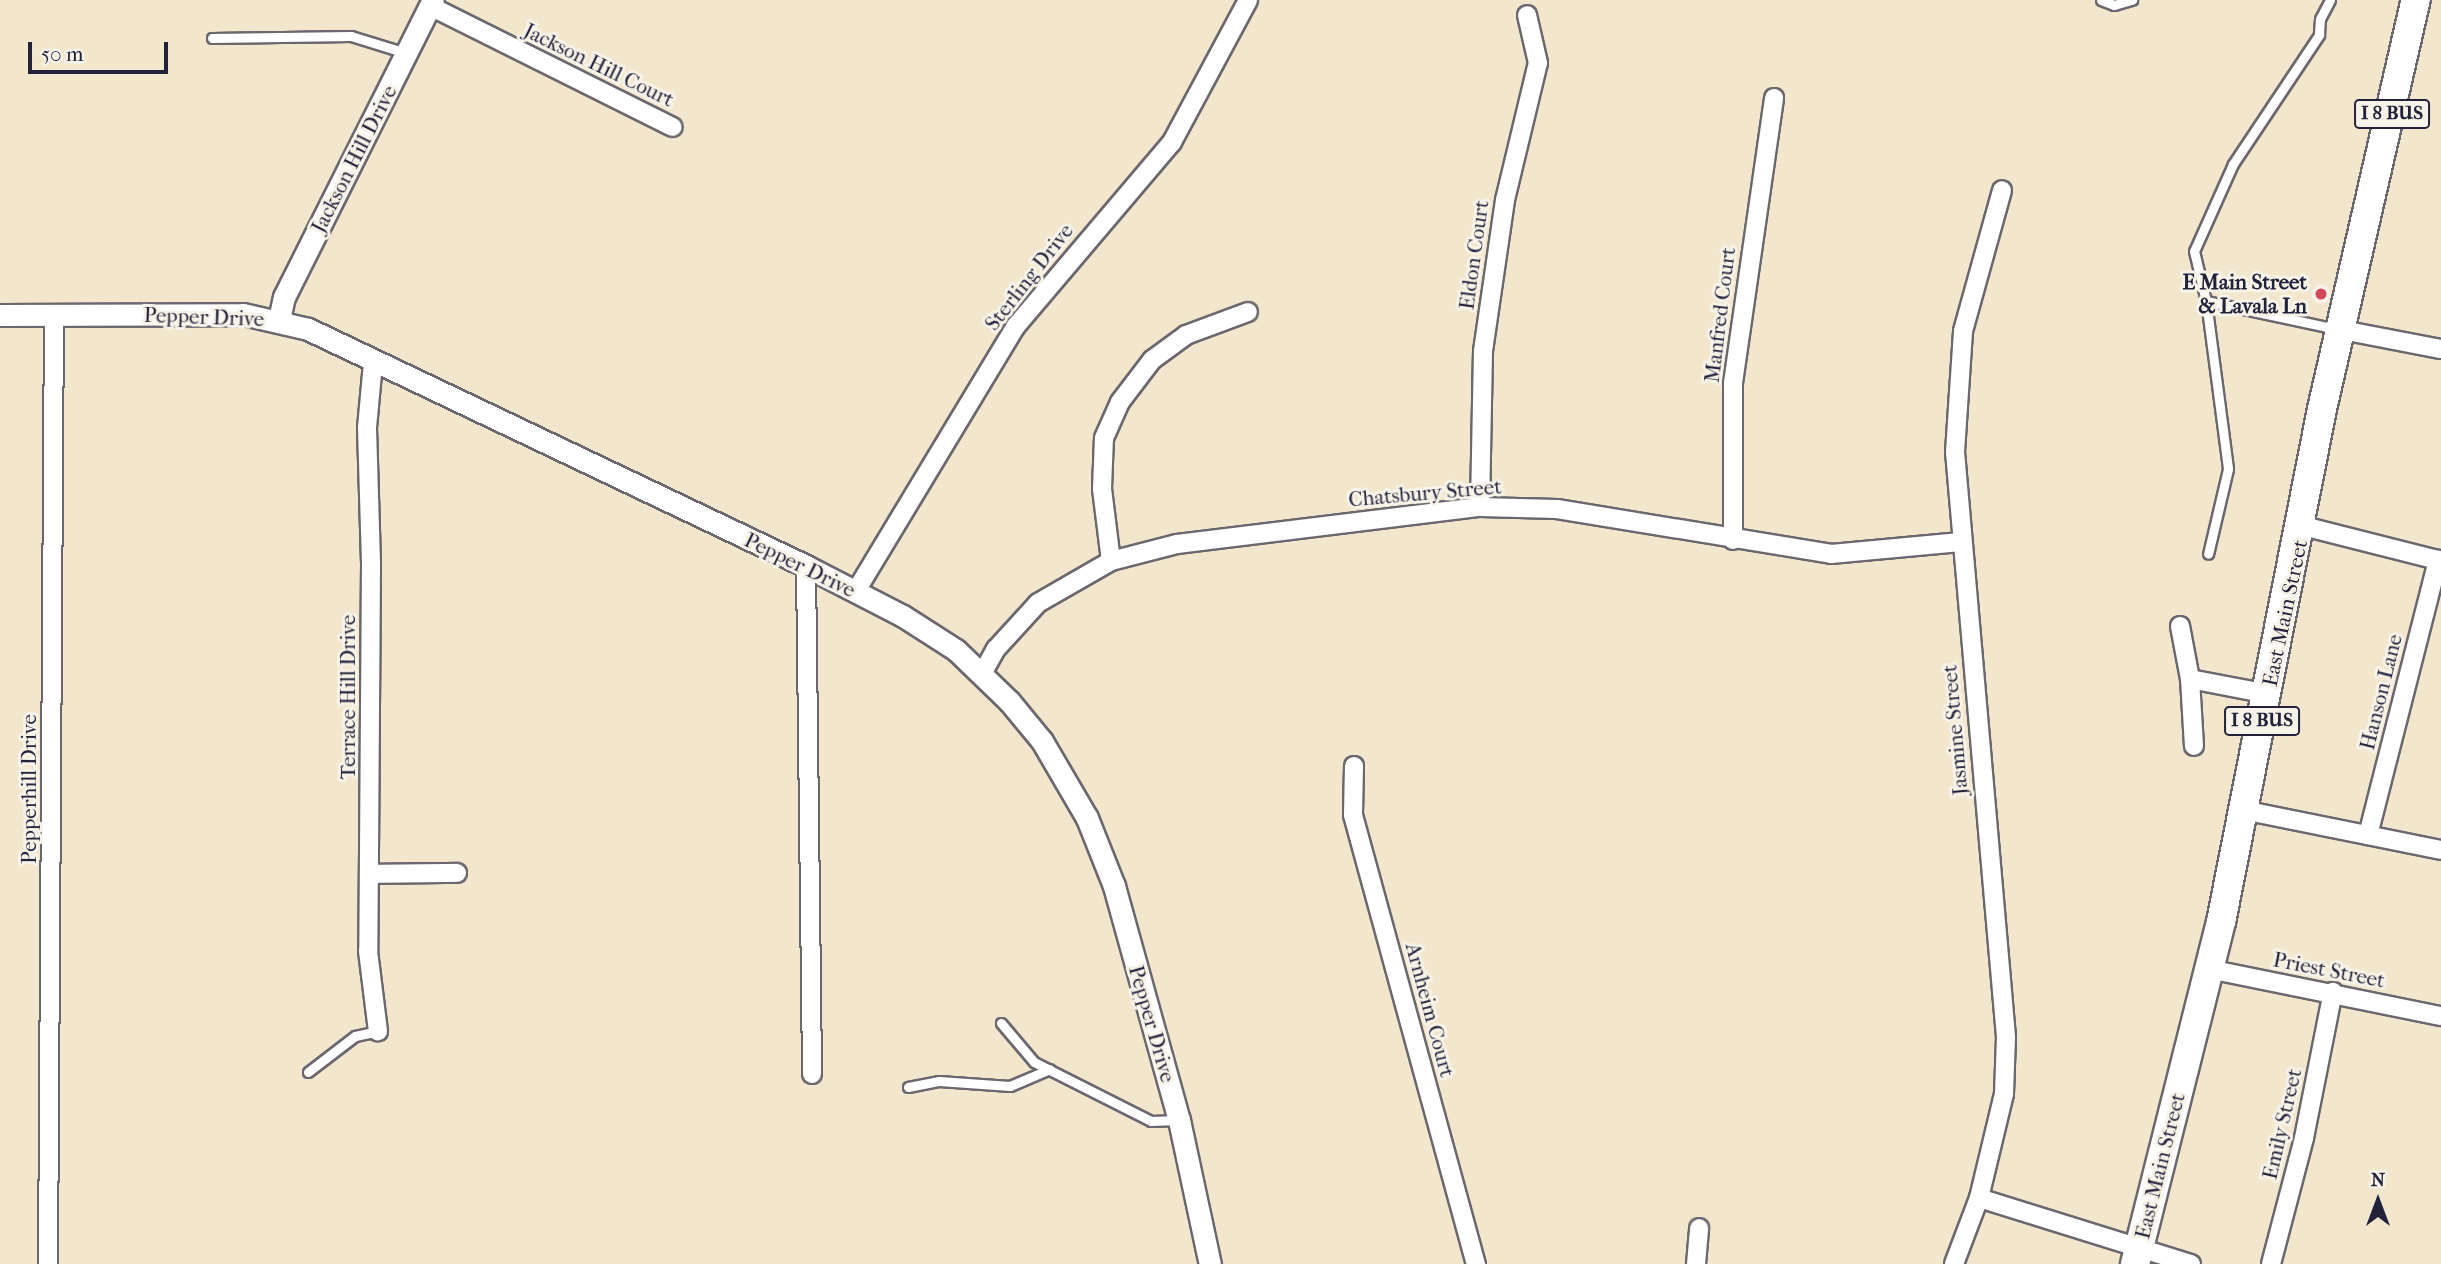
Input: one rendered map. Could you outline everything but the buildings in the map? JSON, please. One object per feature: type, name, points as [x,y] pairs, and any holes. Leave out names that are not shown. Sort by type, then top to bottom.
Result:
[{"type":"main road","name":"East Main Street","points":[[2137,1257],[2208,970],[2268,694],[2302,526],[2322,409],[2343,330],[2416,0]]},
{"type":"street","name":"Sterling Drive","points":[[856,592],[1016,326],[1172,142],[1248,0]]},
{"type":"street","name":"Jackson Hill Drive","points":[[279,320],[284,297],[431,3]]},
{"type":"street","name":"Jackson Hill Court","points":[[431,3],[673,127]]},
{"type":"street","name":"Eldon Court","points":[[1480,507],[1483,351],[1505,200],[1538,63],[1527,15]]},
{"type":"street","name":"Manfred Court","points":[[1733,540],[1733,383],[1774,98]]},
{"type":"street","name":"Jasmine Street","points":[[1954,1264],[1979,1198],[2004,1094],[2006,1037],[1960,542],[1955,452],[1963,331],[2002,190]]},
{"type":"street","points":[[1111,561],[1102,489],[1104,438],[1120,402],[1152,360],[1186,335],[1248,312]]},
{"type":"street","name":"Pepper Drive","points":[[0,315],[227,314],[279,320],[308,329],[373,363],[806,566],[924,629],[982,674],[1042,741],[1087,818],[1114,886],[1179,1120],[1210,1264]]},
{"type":"street","name":"Pepperhill Drive","points":[[48,1264],[54,315]]},
{"type":"street","points":[[2343,330],[2441,349]]},
{"type":"street","name":"Terrace Hill Drive","points":[[373,363],[367,428],[372,565],[368,951],[378,1031]]},
{"type":"street","name":"Chatsbury Street","points":[[982,674],[996,649],[1038,603],[1111,561],[1177,544],[1480,507],[1557,509],[1831,554],[1960,542]]},
{"type":"street","points":[[2302,526],[2440,560]]},
{"type":"street","name":"Hanson Lane","points":[[2368,835],[2440,560]]},
{"type":"street","points":[[806,566],[812,1074]]},
{"type":"street","points":[[2180,626],[2190,679],[2194,746]]},
{"type":"street","points":[[2190,679],[2268,694]]},
{"type":"street","name":"Arnheim Court","points":[[1354,766],[1353,814],[1476,1264]]},
{"type":"street","points":[[2243,810],[2441,850]]},
{"type":"street","points":[[369,874],[457,873]]},
{"type":"street","name":"Priest Street","points":[[2208,970],[2333,992],[2441,1016]]},
{"type":"street","name":"Emily Street","points":[[2271,1264],[2304,1138],[2333,992]]},
{"type":"street","points":[[1979,1198],[2137,1257],[2191,1264]]},
{"type":"street","points":[[1696,1264],[1699,1228]]},
{"type":"lane","points":[[2101,0],[2114,5],[2132,0]]},
{"type":"lane","points":[[2208,554],[2228,469],[2206,301],[2194,251],[2233,164],[2319,35],[2320,19],[2330,0]]},
{"type":"lane","points":[[212,38],[352,36],[407,54]]},
{"type":"lane","points":[[2206,301],[2343,330]]},
{"type":"lane","points":[[1001,1023],[1034,1062],[1151,1121],[1179,1120]]},
{"type":"lane","points":[[308,1072],[355,1036],[378,1031]]},
{"type":"lane","points":[[908,1087],[939,1081],[1010,1086],[1050,1069]]},
{"type":"place","name":"E Main Street & Lavala Ln","points":[[2321,294]]}]
